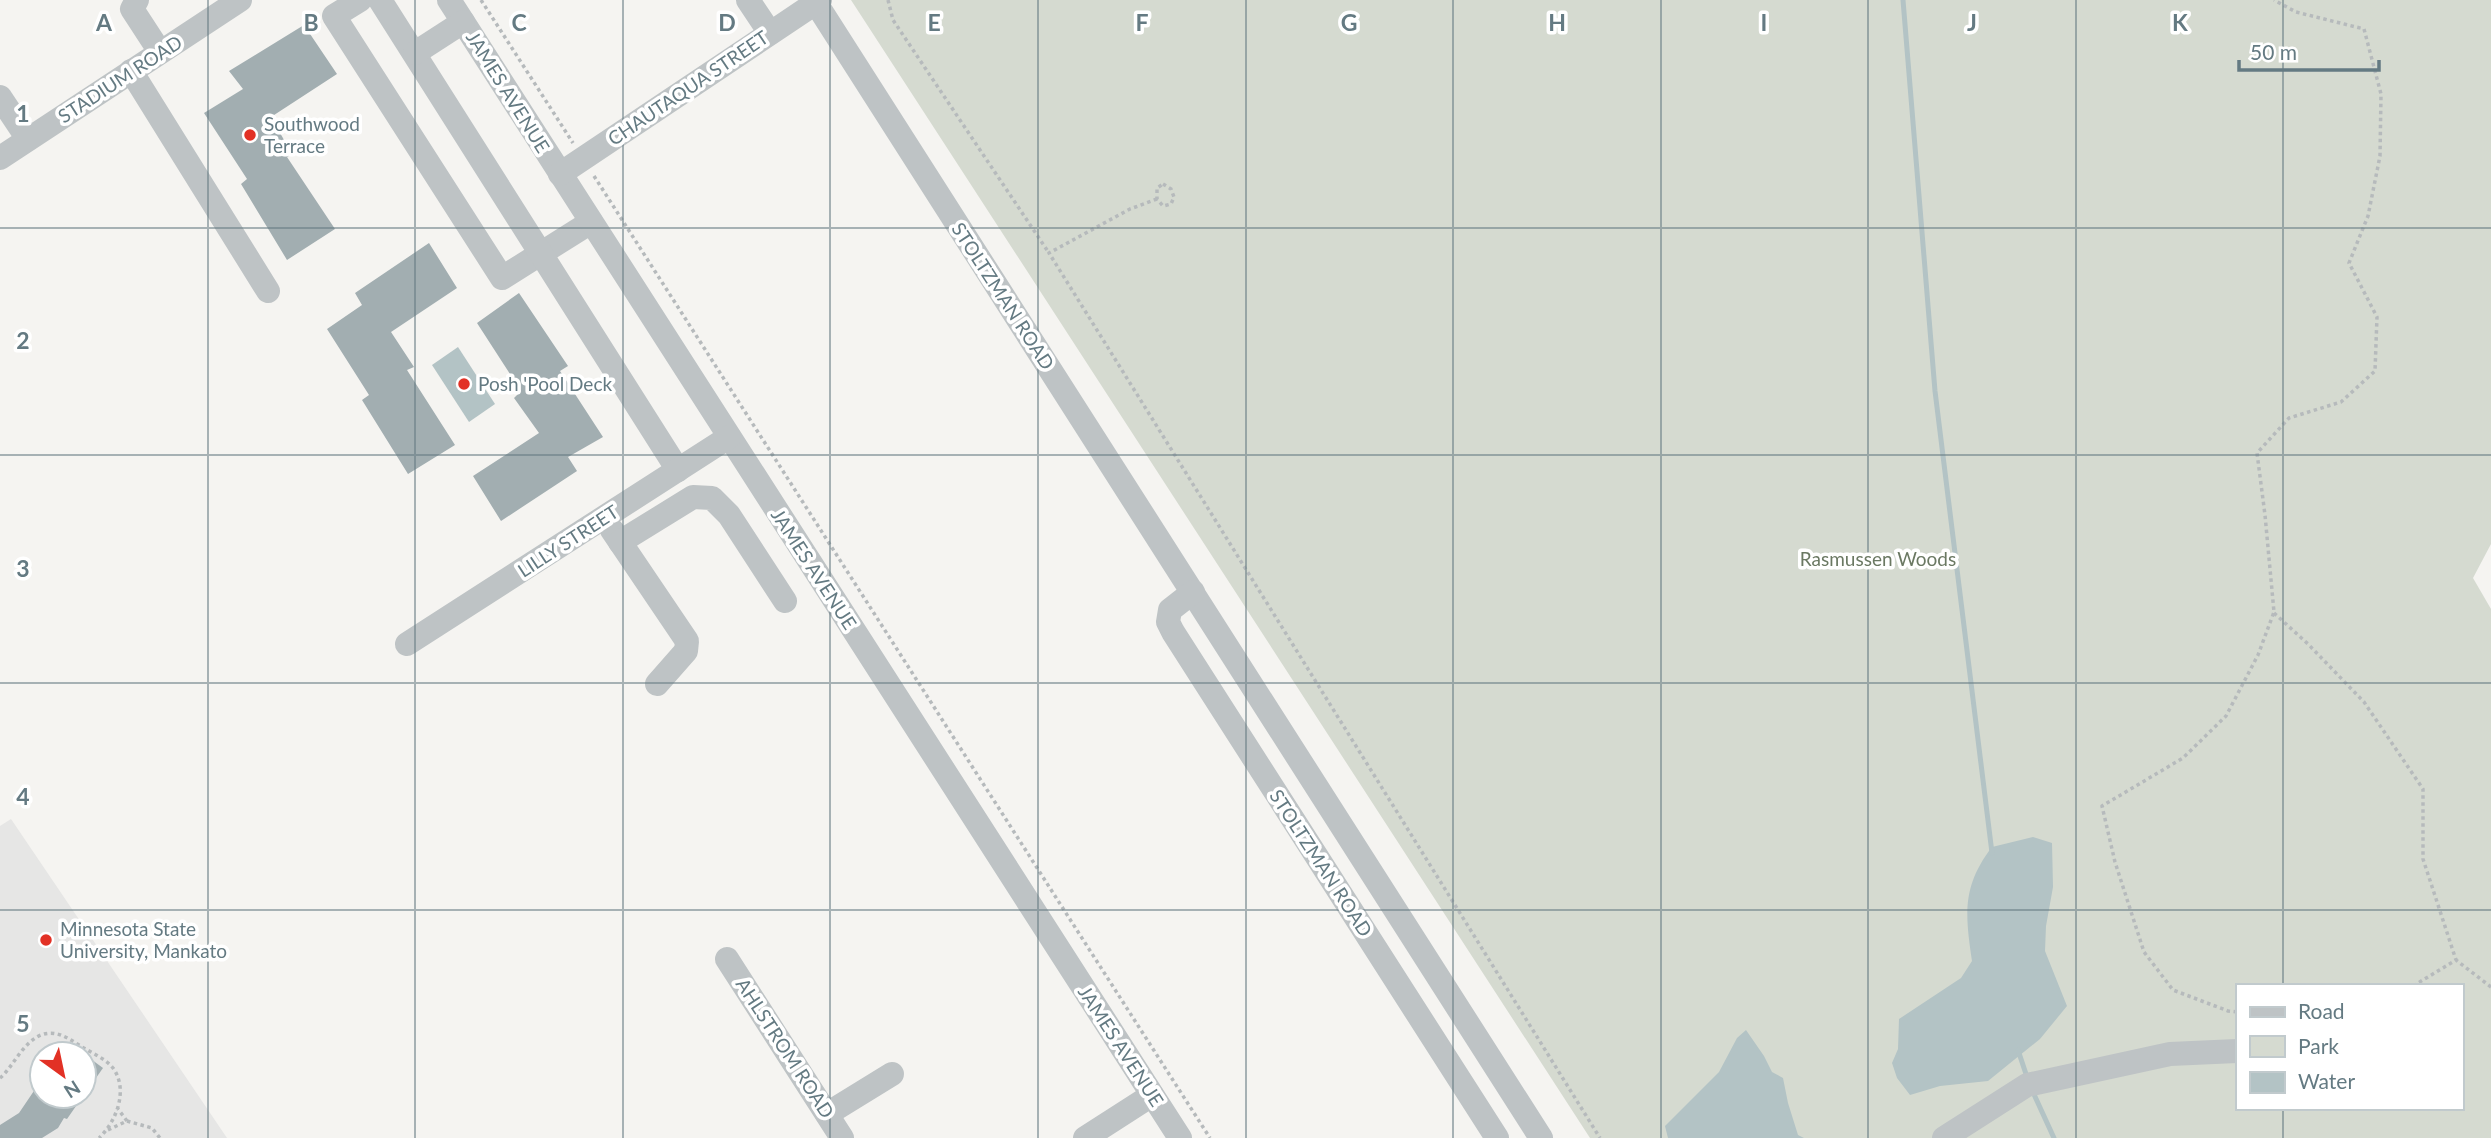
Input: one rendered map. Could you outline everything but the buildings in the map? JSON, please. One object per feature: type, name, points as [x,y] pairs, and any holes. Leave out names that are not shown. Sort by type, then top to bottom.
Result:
[{"type":"street","points":[[137,0],[132,9],[160,52]]},
{"type":"street","name":"STADIUM ROAD","points":[[0,158],[240,0]]},
{"type":"street","points":[[360,0],[334,16],[502,278],[591,222]]},
{"type":"street","points":[[380,0],[678,470]]},
{"type":"street","name":"JAMES AVENUE","points":[[449,0],[1180,1138]]},
{"type":"street","points":[[748,0],[770,33]]},
{"type":"street","name":"CHAUTAQUA STREET","points":[[559,174],[816,1]]},
{"type":"street","name":"STOLTZMAN ROAD","points":[[816,1],[1541,1138]]},
{"type":"street","points":[[415,53],[463,22]]},
{"type":"street","points":[[131,71],[268,291]]},
{"type":"street","points":[[0,97],[28,139]]},
{"type":"street","name":"LILLY STREET","points":[[407,643],[729,438]]},
{"type":"street","points":[[620,542],[693,497],[712,498],[729,515],[785,601]]},
{"type":"street","points":[[603,518],[687,642],[686,651],[657,684]]},
{"type":"street","points":[[748,544],[783,521]]},
{"type":"street","name":"STOLTZMAN ROAD","points":[[1193,592],[1170,610],[1168,622],[1173,632],[1497,1138]]},
{"type":"street","name":"AHLSTROM ROAD","points":[[727,959],[842,1138]]},
{"type":"street","points":[[1944,1138],[2027,1085],[2170,1054],[2236,1051]]},
{"type":"street","points":[[827,1114],[892,1074]]},
{"type":"street","points":[[1085,1138],[1152,1095]]},
{"type":"path","points":[[481,0],[1210,1138]]},
{"type":"path","points":[[888,0],[893,20],[1049,254],[1600,1138]]},
{"type":"path","points":[[2236,1012],[2173,990],[2144,952],[2115,862],[2102,806],[2183,758],[2227,716],[2258,655],[2274,612],[2257,453],[2289,418],[2341,402],[2375,371],[2377,317],[2348,263],[2368,216],[2380,156],[2381,94],[2364,29],[2296,12],[2274,0]]},
{"type":"path","points":[[1163,184],[1171,188],[1174,197],[1171,204],[1163,206],[1157,199],[1157,188],[1163,184]]},
{"type":"path","points":[[1049,254],[1129,209],[1157,199]]},
{"type":"path","points":[[2274,612],[2364,702],[2423,789],[2423,859],[2456,960],[2491,987]]},
{"type":"path","points":[[2416,984],[2456,960]]},
{"type":"path","points":[[0,1079],[23,1049],[40,1035],[62,1035],[106,1061],[113,1068],[119,1087],[118,1109],[99,1138]]},
{"type":"path","points":[[118,1109],[127,1121],[152,1128],[160,1138]]},
{"type":"path","points":[[105,1132],[127,1121]]},
{"type":"shaded area","name":"Minnesota State University, Mankato","points":[[11,819],[227,1138],[0,1138],[0,826]]},
{"type":"green space","name":"Rasmussen Woods","points":[[851,0],[2491,0],[2491,544],[2473,578],[2491,609],[2491,1138],[1590,1138]]},
{"type":"water","name":"Posh 'Pool Deck","points":[[458,347],[495,404],[469,422],[432,365]]},
{"type":"water","points":[[2033,837],[2052,843],[2053,887],[2046,926],[2045,951],[2067,1006],[2040,1039],[1988,1081],[1940,1086],[1910,1095],[1897,1078],[1892,1063],[1898,1049],[1899,1019],[1961,978],[1972,961],[1968,901],[1975,875],[1992,847]]},
{"type":"water","points":[[1746,1030],[1772,1072],[1783,1078],[1798,1135],[1804,1138],[1668,1138],[1665,1126],[1719,1072],[1737,1038]]},
{"type":"waterway","points":[[1903,0],[1935,391],[1992,853]]},
{"type":"waterway","points":[[2018,1050],[2027,1077]]},
{"type":"waterway","points":[[2032,1090],[2054,1138]]},
{"type":"place","name":"Southwood Terrace","points":[[250,135]]},
{"type":"place","name":"Posh 'Pool Deck","points":[[464,384]]},
{"type":"place","name":"Minnesota State University, Mankato","points":[[46,940]]}]
